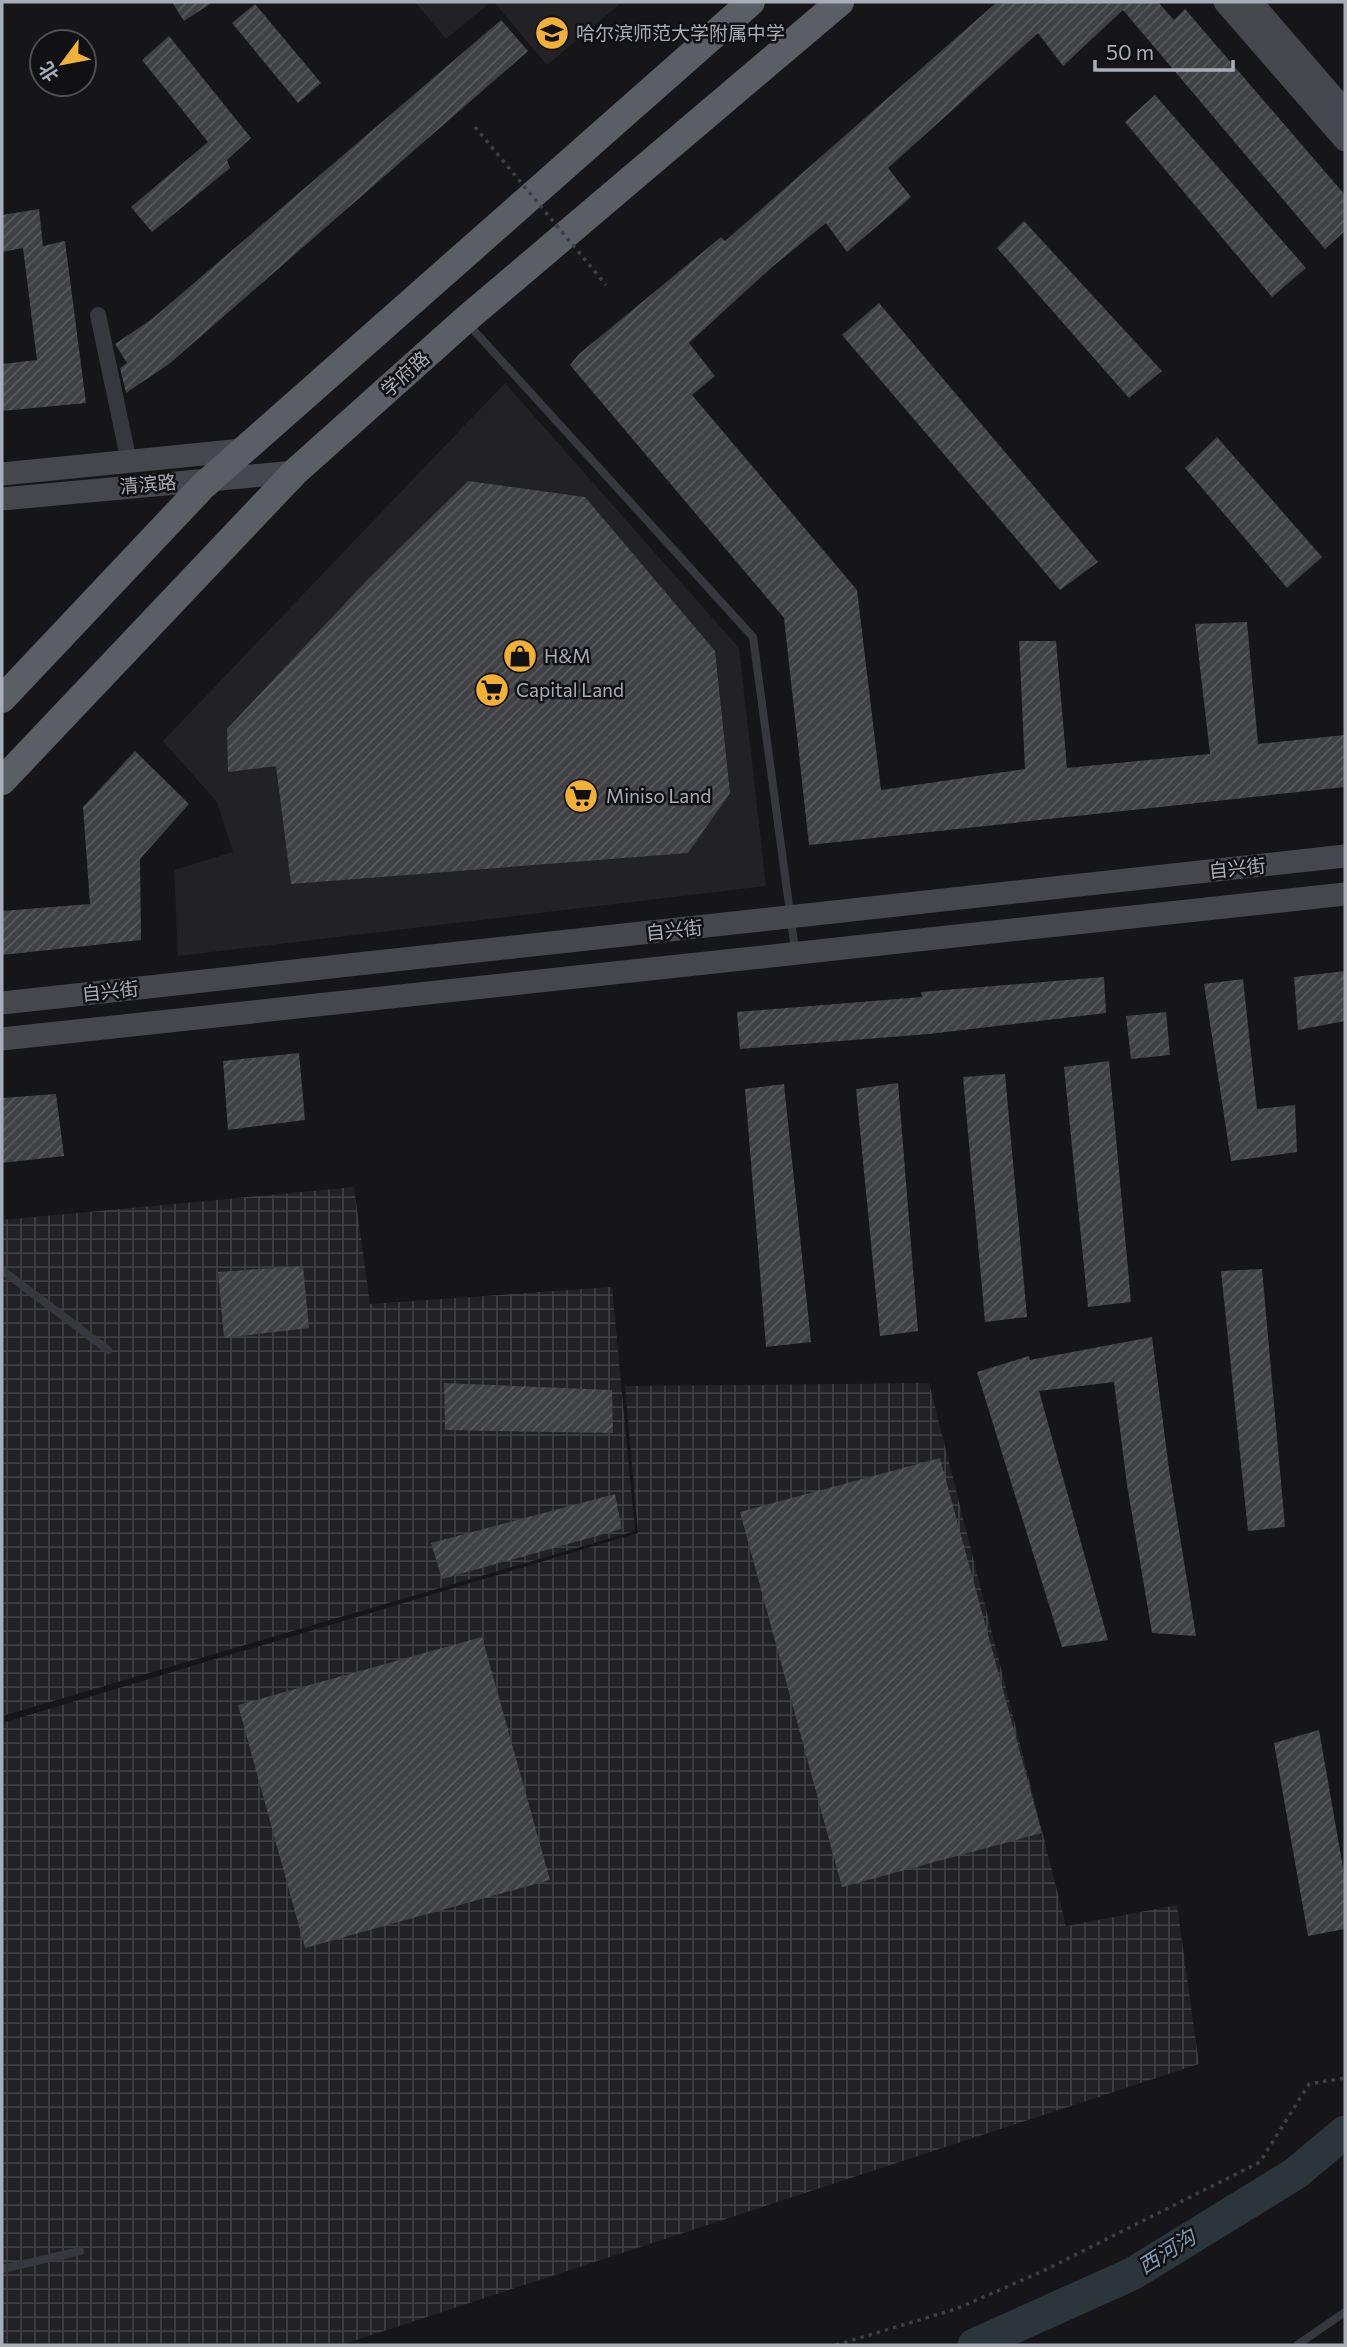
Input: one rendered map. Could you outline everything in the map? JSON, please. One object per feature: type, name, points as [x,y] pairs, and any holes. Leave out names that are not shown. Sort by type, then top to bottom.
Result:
[{"type":"highway","points":[[2,699],[211,479],[751,2]]},
{"type":"highway","name":"学府路","points":[[2,781],[295,472],[465,320],[840,2]]},
{"type":"main road","points":[[1225,2],[1345,140]]},
{"type":"main road","points":[[1251,2],[1345,111]]},
{"type":"main road","name":"清滨路","points":[[2,474],[243,450]]},
{"type":"main road","name":"清滨路","points":[[2,499],[295,472]]},
{"type":"main road","name":"自兴街","points":[[2,1003],[1345,856]]},
{"type":"main road","name":"自兴街","points":[[2,1039],[1345,894]]},
{"type":"street","points":[[98,315],[129,462]]},
{"type":"lane","points":[[465,320],[753,637],[795,953]]},
{"type":"lane","points":[[2,1270],[108,1350]]},
{"type":"lane","points":[[2,2269],[80,2251]]},
{"type":"lane","points":[[1297,2345],[1345,2312]]},
{"type":"path","points":[[475,127],[606,285]]},
{"type":"path","points":[[836,2345],[968,2304],[1041,2272],[1260,2162],[1309,2084],[1345,2078]]},
{"type":"shaded area","points":[[415,2],[491,2],[446,39]]},
{"type":"shaded area","name":"哈尔滨师范大学附属中学","points":[[494,2],[622,2],[547,65]]},
{"type":"shaded area","name":"Capital Land","points":[[505,383],[739,648],[766,886],[178,956],[174,870],[233,852],[217,802],[163,741]]},
{"type":"shaded area","points":[[354,1187],[370,1304],[612,1287],[635,1531],[2,1716],[2,1220]]},
{"type":"shaded area","points":[[929,1383],[1066,1926],[1177,1905],[1199,2064],[341,2345],[2,2345],[2,1723],[638,1533],[625,1386]]},
{"type":"building","points":[[172,2],[213,2],[184,21]]},
{"type":"building","points":[[997,2],[1158,2],[1174,20],[1185,9],[1345,195],[1345,231],[1325,249],[1123,10],[1063,66],[1038,33],[888,168],[911,197],[847,252],[826,223],[772,267],[689,343],[715,376],[692,395],[857,590],[881,790],[1025,769],[1019,641],[1056,641],[1067,768],[1210,754],[1195,624],[1247,622],[1258,744],[1345,735],[1345,787],[809,845],[784,618],[570,365],[579,354],[721,237],[725,241]]},
{"type":"building","points":[[255,4],[321,83],[298,103],[232,23]]},
{"type":"building","points":[[501,20],[528,51],[169,364],[126,393],[120,368],[127,363],[115,344],[152,319]]},
{"type":"building","points":[[169,36],[251,138],[227,160],[230,168],[152,232],[131,207],[208,142],[142,60]]},
{"type":"building","points":[[1155,95],[1306,268],[1272,297],[1125,122]]},
{"type":"building","points":[[39,209],[43,246],[65,241],[86,403],[2,411],[2,364],[37,360],[23,248],[2,252],[2,215]]},
{"type":"building","points":[[1024,221],[1162,371],[1129,398],[997,248]]},
{"type":"building","points":[[879,303],[1098,562],[1060,590],[842,335]]},
{"type":"building","points":[[1217,437],[1322,557],[1287,588],[1185,468]]},
{"type":"building","name":"Capital Land","points":[[468,481],[585,497],[715,651],[730,793],[688,853],[291,884],[276,766],[228,772],[227,729],[368,579]]},
{"type":"building","points":[[135,751],[189,804],[140,859],[141,940],[2,955],[2,911],[90,904],[83,807]]},
{"type":"building","points":[[1345,971],[1345,1021],[1298,1030],[1294,977]]},
{"type":"building","points":[[1104,977],[1106,1013],[929,1034],[740,1049],[737,1012],[922,997],[921,992]]},
{"type":"building","points":[[1243,979],[1257,1109],[1295,1105],[1297,1152],[1231,1161],[1204,984]]},
{"type":"building","points":[[1166,1012],[1170,1055],[1131,1059],[1126,1016]]},
{"type":"building","points":[[299,1053],[305,1120],[228,1130],[223,1061]]},
{"type":"building","points":[[1109,1061],[1131,1302],[1088,1307],[1064,1067]]},
{"type":"building","points":[[1005,1074],[1027,1317],[985,1322],[963,1077]]},
{"type":"building","points":[[898,1083],[918,1331],[880,1336],[856,1089]]},
{"type":"building","points":[[784,1084],[811,1342],[766,1347],[745,1089]]},
{"type":"building","points":[[56,1094],[64,1156],[2,1163],[2,1098]]},
{"type":"building","points":[[303,1266],[309,1328],[224,1338],[218,1272]]},
{"type":"building","points":[[1262,1269],[1285,1527],[1248,1531],[1221,1271]]},
{"type":"building","points":[[1152,1337],[1169,1469],[1196,1636],[1152,1633],[1127,1485],[1114,1382],[1039,1391],[1108,1640],[1062,1647],[977,1372],[1029,1356],[1030,1360]]},
{"type":"building","points":[[444,1383],[612,1390],[613,1433],[445,1430]]},
{"type":"building","points":[[940,1458],[1042,1833],[842,1887],[740,1512]]},
{"type":"building","points":[[615,1494],[622,1529],[442,1579],[431,1543]]},
{"type":"building","points":[[482,1637],[550,1880],[305,1948],[238,1705]]},
{"type":"building","points":[[1319,1730],[1345,1879],[1345,1929],[1308,1936],[1274,1743]]},
{"type":"waterway","name":"西河沟","points":[[974,2345],[1132,2274],[1296,2173],[1345,2132]]},
{"type":"place","name":"哈尔滨师范大学附属中学","points":[[552,33]]},
{"type":"place","name":"H&M","points":[[520,656]]},
{"type":"place","name":"Capital Land","points":[[492,690]]},
{"type":"place","name":"Miniso Land","points":[[581,796]]}]
